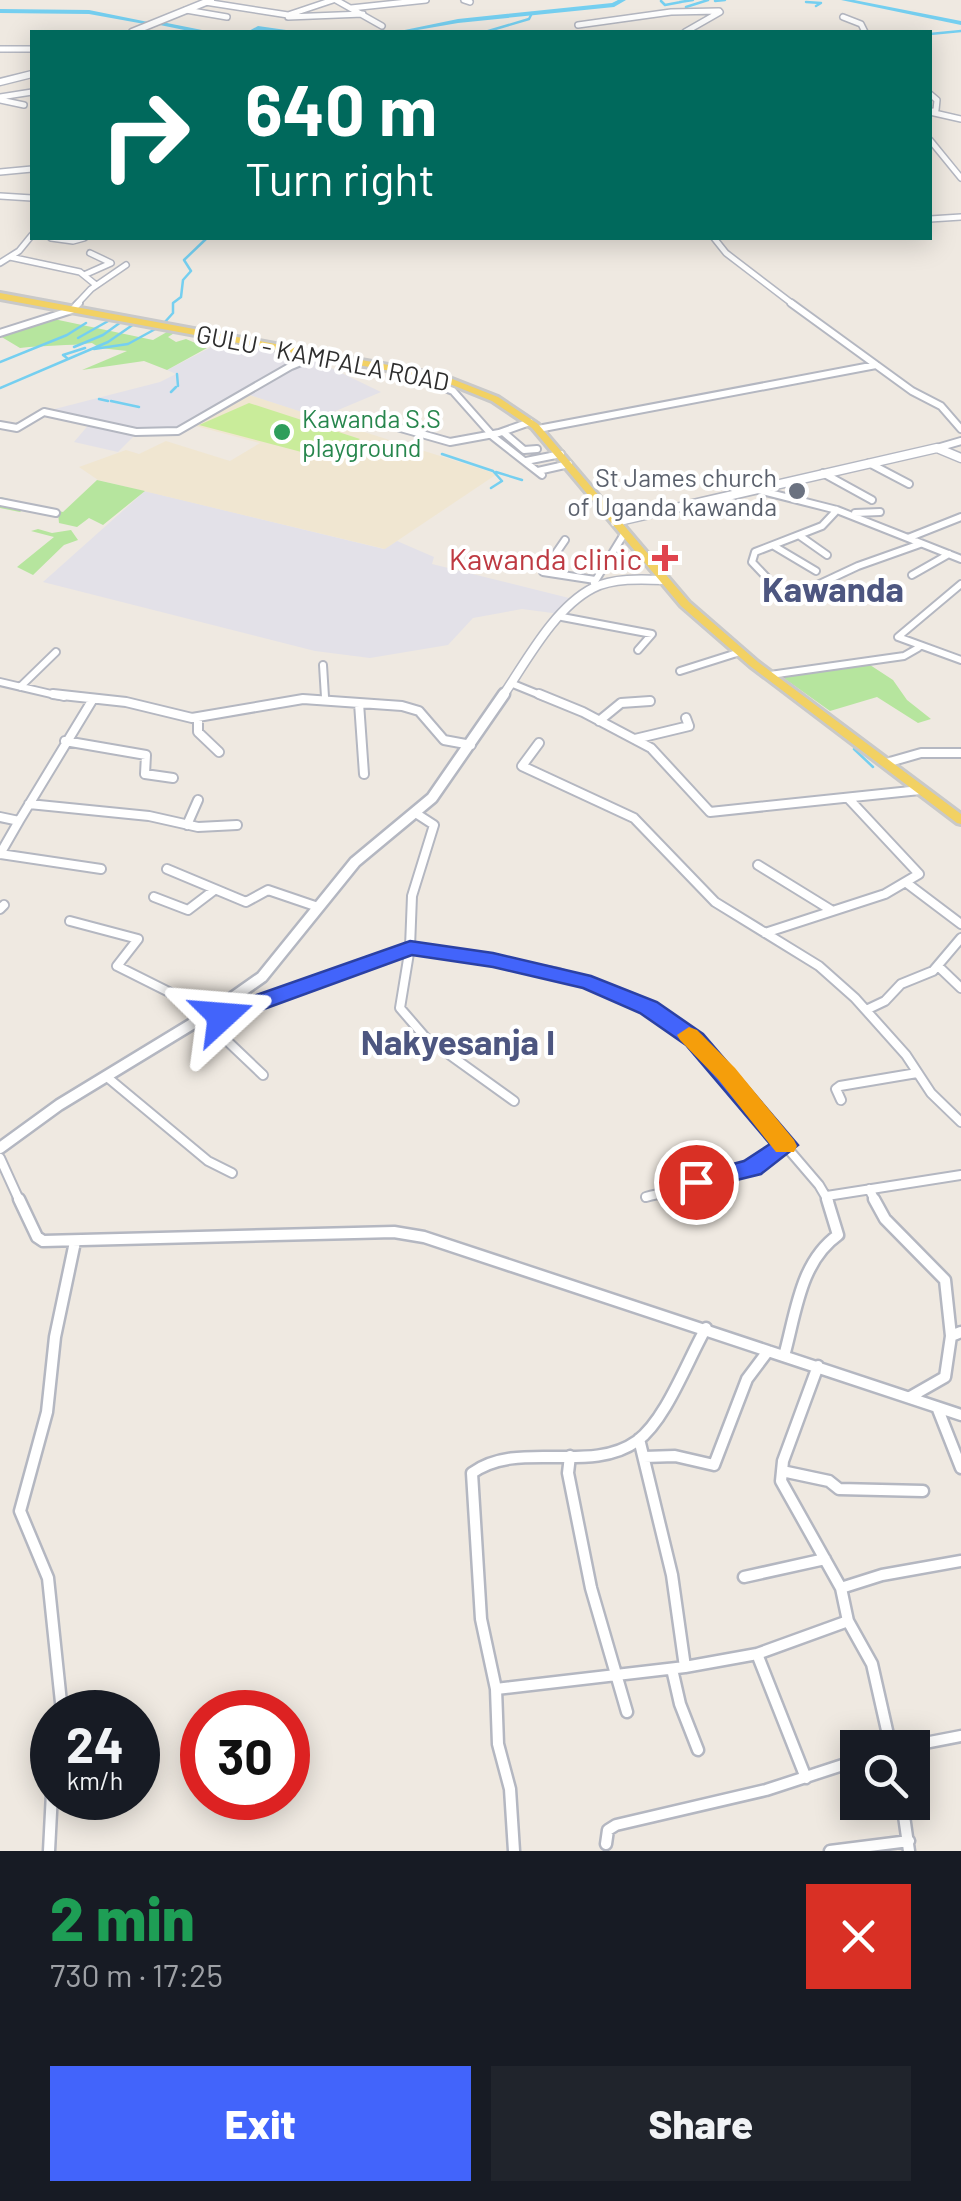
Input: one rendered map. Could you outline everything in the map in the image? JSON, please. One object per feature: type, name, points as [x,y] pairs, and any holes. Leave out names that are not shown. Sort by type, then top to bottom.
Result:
[{"type":"main road","name":"GULU - KAMPALA ROAD","points":[[0,296],[395,368],[471,388],[538,428],[663,580],[740,652],[961,820]]},
{"type":"street","points":[[288,14],[334,0],[382,26]]},
{"type":"street","points":[[351,8],[426,0]]},
{"type":"street","points":[[137,30],[208,1],[306,18],[363,14]]},
{"type":"street","points":[[186,10],[227,17]]},
{"type":"street","points":[[578,25],[666,13],[719,12],[688,30]]},
{"type":"street","points":[[843,17],[860,23],[863,30]]},
{"type":"street","points":[[297,29],[306,18]]},
{"type":"street","points":[[0,49],[30,49]]},
{"type":"street","points":[[0,80],[30,75]]},
{"type":"street","points":[[0,98],[30,92]]},
{"type":"street","points":[[0,98],[24,104]]},
{"type":"street","points":[[932,112],[961,119]]},
{"type":"street","points":[[932,142],[961,178]]},
{"type":"street","points":[[952,164],[961,162]]},
{"type":"street","points":[[0,172],[30,169]]},
{"type":"street","points":[[0,196],[30,198]]},
{"type":"street","points":[[932,220],[961,217]]},
{"type":"street","points":[[0,262],[10,258],[30,236]]},
{"type":"street","points":[[718,240],[726,253],[876,365],[940,406],[960,427]]},
{"type":"street","points":[[86,274],[111,261],[90,254]]},
{"type":"street","points":[[10,258],[105,279]]},
{"type":"street","points":[[0,334],[72,310],[96,285],[126,265]]},
{"type":"street","points":[[86,274],[96,285]]},
{"type":"street","points":[[0,425],[17,428],[46,412],[132,431],[178,432],[318,355]]},
{"type":"street","points":[[859,367],[864,356]]},
{"type":"street","points":[[383,423],[450,442],[503,432],[558,428],[876,365]]},
{"type":"street","points":[[395,368],[453,391],[491,435],[540,473],[569,464]]},
{"type":"street","points":[[503,432],[524,450],[537,448]]},
{"type":"street","points":[[615,522],[961,441]]},
{"type":"street","points":[[937,448],[961,458]]},
{"type":"street","points":[[525,462],[561,454]]},
{"type":"street","points":[[869,462],[909,484]]},
{"type":"street","points":[[823,473],[872,500]]},
{"type":"street","points":[[755,489],[837,510],[961,559]]},
{"type":"street","points":[[0,502],[56,512]]},
{"type":"street","points":[[770,581],[756,568],[752,558],[758,551],[827,524],[837,510]]},
{"type":"street","points":[[848,514],[880,512]]},
{"type":"street","points":[[908,538],[961,517]]},
{"type":"street","points":[[2,1145],[267,972],[356,860],[417,814],[562,618],[594,584],[624,534]]},
{"type":"street","points":[[800,536],[827,555]]},
{"type":"street","points":[[564,540],[543,572],[594,584],[663,580]]},
{"type":"street","points":[[796,595],[858,566],[920,544]]},
{"type":"street","points":[[774,546],[816,571]]},
{"type":"street","points":[[912,576],[949,554]]},
{"type":"street","points":[[961,584],[898,638],[961,660]]},
{"type":"street","points":[[562,618],[652,634],[638,650]]},
{"type":"street","points":[[770,676],[904,656],[918,648]]},
{"type":"street","points":[[20,687],[56,652]]},
{"type":"street","points":[[680,671],[740,652]]},
{"type":"street","points":[[323,665],[325,698]]},
{"type":"street","points":[[0,682],[64,697],[126,702],[198,718],[303,699],[413,708],[444,740],[471,745]]},
{"type":"street","points":[[513,684],[600,721],[664,758],[688,791],[710,812],[920,790]]},
{"type":"street","points":[[93,699],[0,854],[100,869]]},
{"type":"street","points":[[600,721],[621,704],[650,701]]},
{"type":"street","points":[[359,703],[364,774]]},
{"type":"street","points":[[198,718],[198,732],[218,752]]},
{"type":"street","points":[[634,740],[689,726],[686,718]]},
{"type":"street","points":[[66,741],[146,755],[145,774],[173,778]]},
{"type":"street","points":[[539,743],[522,766],[634,818],[715,902],[819,966],[866,1010],[931,1093],[961,1122]]},
{"type":"street","points":[[886,763],[921,752],[961,754]]},
{"type":"street","points":[[765,933],[908,884],[919,872],[848,798]]},
{"type":"street","points":[[187,825],[198,800]]},
{"type":"street","points":[[29,804],[149,816],[220,829],[238,825]]},
{"type":"street","points":[[417,814],[434,826],[412,896],[410,948],[400,1008],[404,1017],[438,1047],[514,1101]]},
{"type":"street","points":[[0,818],[19,821]]},
{"type":"street","points":[[758,865],[831,910]]},
{"type":"street","points":[[167,869],[206,880],[213,890],[249,902],[268,890],[318,907]]},
{"type":"street","points":[[908,884],[961,924]]},
{"type":"street","points":[[154,897],[188,910],[213,890]]},
{"type":"street","points":[[70,922],[138,939],[117,966],[205,1015],[264,1075]]},
{"type":"street","points":[[866,1010],[885,1001],[902,984],[938,966],[961,938]]},
{"type":"street","points":[[205,1015],[226,1015],[410,948],[559,973],[649,1008],[694,1039],[828,1196],[838,1235],[820,1248],[810,1263],[784,1356]]},
{"type":"street","points":[[938,966],[961,988]]},
{"type":"street","points":[[841,1100],[836,1089],[840,1086],[917,1073]]},
{"type":"street","points":[[107,1076],[208,1160],[232,1174]]},
{"type":"street","points":[[646,1197],[734,1175],[786,1145]]},
{"type":"street","points":[[0,1158],[37,1237],[75,1242],[394,1232],[429,1236],[961,1415]]},
{"type":"street","points":[[828,1196],[961,1175]]},
{"type":"street","points":[[869,1189],[885,1219],[945,1280],[956,1334],[945,1378],[910,1398]]},
{"type":"street","points":[[60,1690],[48,1578],[20,1511],[47,1412],[55,1337],[75,1242]]},
{"type":"street","points":[[514,1851],[510,1790],[498,1744],[496,1689],[481,1618],[472,1472],[479,1465],[498,1460],[570,1456],[619,1448],[639,1439],[706,1328]]},
{"type":"street","points":[[644,1457],[674,1456],[714,1465],[747,1379],[768,1351]]},
{"type":"street","points":[[818,1366],[782,1470],[785,1492],[841,1588],[848,1621],[877,1678],[887,1730]]},
{"type":"street","points":[[936,1408],[961,1468]]},
{"type":"street","points":[[639,1439],[672,1575],[686,1667]]},
{"type":"street","points":[[570,1456],[568,1474],[590,1588],[626,1712]]},
{"type":"street","points":[[782,1470],[829,1481],[839,1489],[923,1491]]},
{"type":"street","points":[[744,1577],[826,1559]]},
{"type":"street","points":[[841,1588],[882,1575],[961,1560]]},
{"type":"street","points":[[496,1689],[686,1667],[757,1654],[848,1621]]},
{"type":"street","points":[[757,1654],[806,1778]]},
{"type":"street","points":[[672,1668],[680,1704],[698,1750]]},
{"type":"street","points":[[930,1742],[961,1736]]},
{"type":"street","points":[[606,1844],[608,1830],[616,1825],[840,1766]]},
{"type":"street","points":[[50,1851],[51,1820]]},
{"type":"street","points":[[830,1851],[909,1846],[905,1820]]},
{"type":"shaded area","points":[[227,339],[289,350],[278,357],[299,361],[176,430],[137,433],[118,452],[74,442],[91,422],[47,411],[160,382],[176,374],[167,370]]},
{"type":"shaded area","points":[[308,359],[381,392],[319,418],[246,394]]},
{"type":"shaded area","points":[[246,394],[497,474],[385,549],[98,480],[79,467],[126,450],[139,454],[166,441],[230,461],[260,443],[192,425]]},
{"type":"shaded area","points":[[145,491],[384,549],[397,541],[434,557],[432,564],[573,599],[560,614],[522,609],[473,618],[448,645],[370,658],[315,651],[43,582]]},
{"type":"green space","points":[[49,318],[153,340],[172,329],[179,330],[168,337],[207,348],[167,370],[144,361],[82,370],[127,351],[100,348],[92,343],[20,348],[0,336]]},
{"type":"green space","name":"Kawanda S.S playground","points":[[249,403],[360,439],[328,459],[199,425]]},
{"type":"green space","points":[[97,480],[145,491],[103,525],[89,518],[77,527],[59,523],[58,513],[28,506],[20,512],[0,508],[0,497],[63,512]]},
{"type":"green space","points":[[71,530],[78,540],[64,545],[33,575],[17,567],[54,537],[31,531],[52,533]]},
{"type":"green space","points":[[867,663],[893,680],[907,700],[931,719],[918,723],[877,697],[830,711],[778,674]]},
{"type":"waterway","points":[[409,30],[614,5],[623,0]]},
{"type":"waterway","points":[[680,2],[693,0]]},
{"type":"waterway","points":[[686,7],[708,0]]},
{"type":"waterway","points":[[715,1],[725,0]]},
{"type":"waterway","points":[[844,0],[961,23]]},
{"type":"waterway","points":[[661,1],[665,5],[681,2]]},
{"type":"waterway","points":[[806,2],[821,3],[816,6]]},
{"type":"waterway","points":[[0,11],[89,12],[150,23]]},
{"type":"waterway","points":[[492,30],[529,19],[532,13]]},
{"type":"waterway","points":[[157,23],[192,30]]},
{"type":"waterway","points":[[254,30],[272,30]]},
{"type":"waterway","points":[[932,34],[961,31]]},
{"type":"waterway","points":[[164,323],[173,313],[173,303],[181,297],[183,280],[191,271],[184,260],[205,240]]},
{"type":"waterway","points":[[78,338],[110,320]]},
{"type":"waterway","points":[[74,347],[103,335],[121,322]]},
{"type":"waterway","points":[[0,362],[67,335],[86,323]]},
{"type":"waterway","points":[[0,388],[108,342],[134,324]]},
{"type":"waterway","points":[[94,349],[128,344],[159,327]]},
{"type":"waterway","points":[[67,358],[63,355],[85,348]]},
{"type":"waterway","points":[[177,374],[178,386]]},
{"type":"waterway","points":[[171,392],[176,387]]},
{"type":"waterway","points":[[99,399],[108,401]]},
{"type":"waterway","points":[[111,401],[139,407]]},
{"type":"waterway","points":[[442,454],[493,471],[502,481],[491,488]]},
{"type":"waterway","points":[[496,472],[522,480]]},
{"type":"waterway","points":[[854,749],[873,767]]},
{"type":"slow traffic","points":[[689,1035],[785,1146]]},
{"type":"place","name":"Kawanda S.S playground","points":[[282,432]]},
{"type":"place","name":"St James church of Uganda kawanda","points":[[797,491]]},
{"type":"place","name":"Kawanda clinic","points":[[665,558]]},
{"type":"district","name":"Kawanda","points":[[833,588]]},
{"type":"district","name":"Nakyesanja I","points":[[458,1041]]},
{"type":"route","points":[[222,1016],[410,948],[458,953],[591,983],[649,1008],[694,1039],[786,1145],[752,1168],[696,1182]]}]
